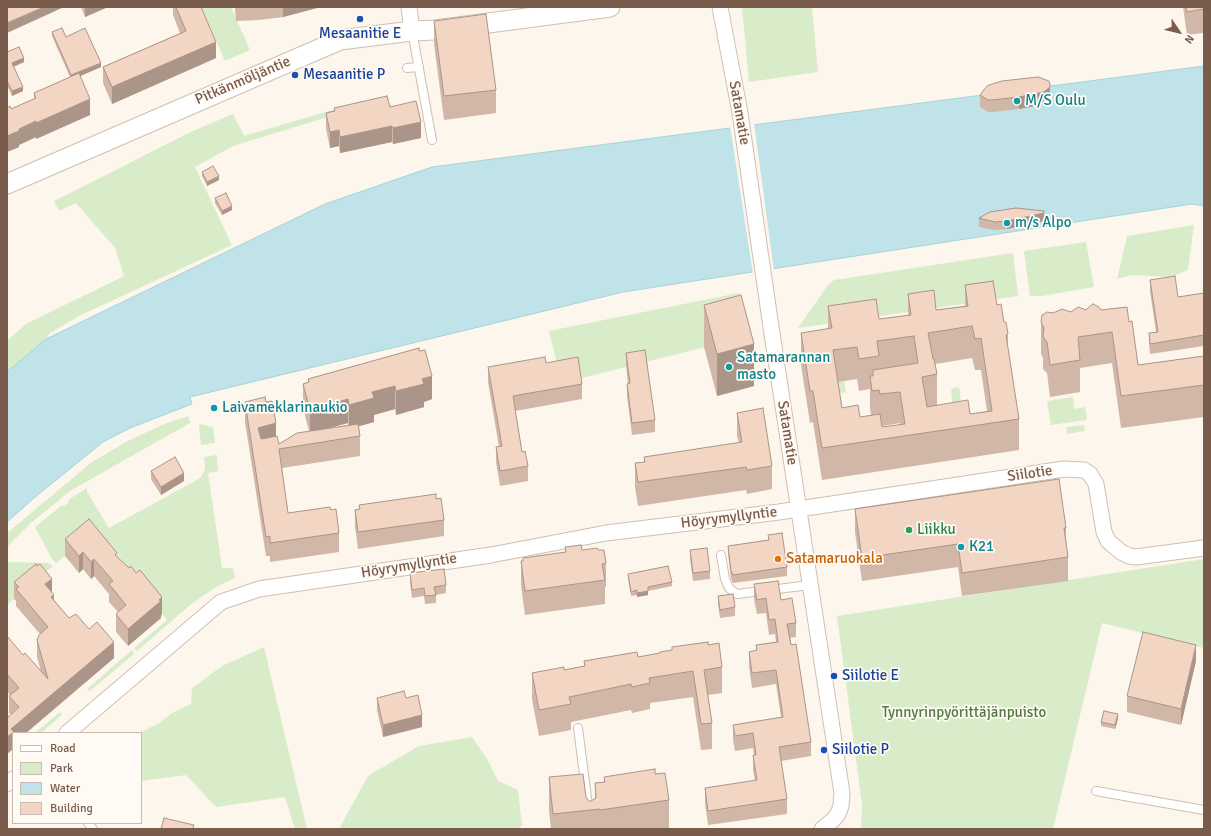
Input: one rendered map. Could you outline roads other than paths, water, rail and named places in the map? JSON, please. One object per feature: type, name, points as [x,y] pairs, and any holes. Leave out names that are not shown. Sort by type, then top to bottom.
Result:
[{"type":"street","points":[[409,7],[412,31]]},
{"type":"street","name":"Pitkänmöljäntie","points":[[7,184],[340,40],[412,31],[435,30],[610,7]]},
{"type":"street","name":"Satamatie","points":[[720,7],[740,113],[842,793],[841,806],[838,814],[834,820],[822,829]]},
{"type":"street","name":"Siilotie","points":[[799,509],[1075,468],[1084,470],[1090,474],[1096,484],[1104,532],[1108,541],[1121,552],[1128,556],[1136,557],[1204,548]]},
{"type":"street","name":"Höyrymyllyntie","points":[[68,732],[221,602],[258,589],[491,555],[606,533],[799,509]]},
{"type":"lane","points":[[412,31],[432,140]]},
{"type":"lane","points":[[406,68],[419,66]]},
{"type":"lane","points":[[721,555],[725,579],[729,588],[737,594],[810,585]]},
{"type":"lane","points":[[578,728],[591,829]]},
{"type":"lane","points":[[1096,791],[1204,810]]},
{"type":"water","points":[[1204,66],[1204,206],[1192,204],[623,292],[190,397],[192,404],[130,428],[103,442],[7,522],[7,372],[46,339],[325,204],[432,167]]},
{"type":"place","name":"Mesaanitie E","points":[[360,19]]},
{"type":"place","name":"Mesaanitie P","points":[[295,75]]},
{"type":"place","name":"M/S Oulu","points":[[1017,101]]},
{"type":"place","name":"m/s Alpo","points":[[1007,223]]},
{"type":"place","name":"Satamarannan masto","points":[[729,367]]},
{"type":"place","name":"Laivameklarinaukio","points":[[214,408]]},
{"type":"place","name":"Liikku","points":[[909,530]]},
{"type":"place","name":"K21","points":[[961,547]]},
{"type":"place","name":"Satamaruokala","points":[[778,559]]},
{"type":"place","name":"Siilotie E","points":[[834,676]]},
{"type":"place","name":"Siilotie P","points":[[824,750]]},
{"type":"park label","name":"Tynnyrinpyörittäjänpuisto","points":[[964,713]]}]
